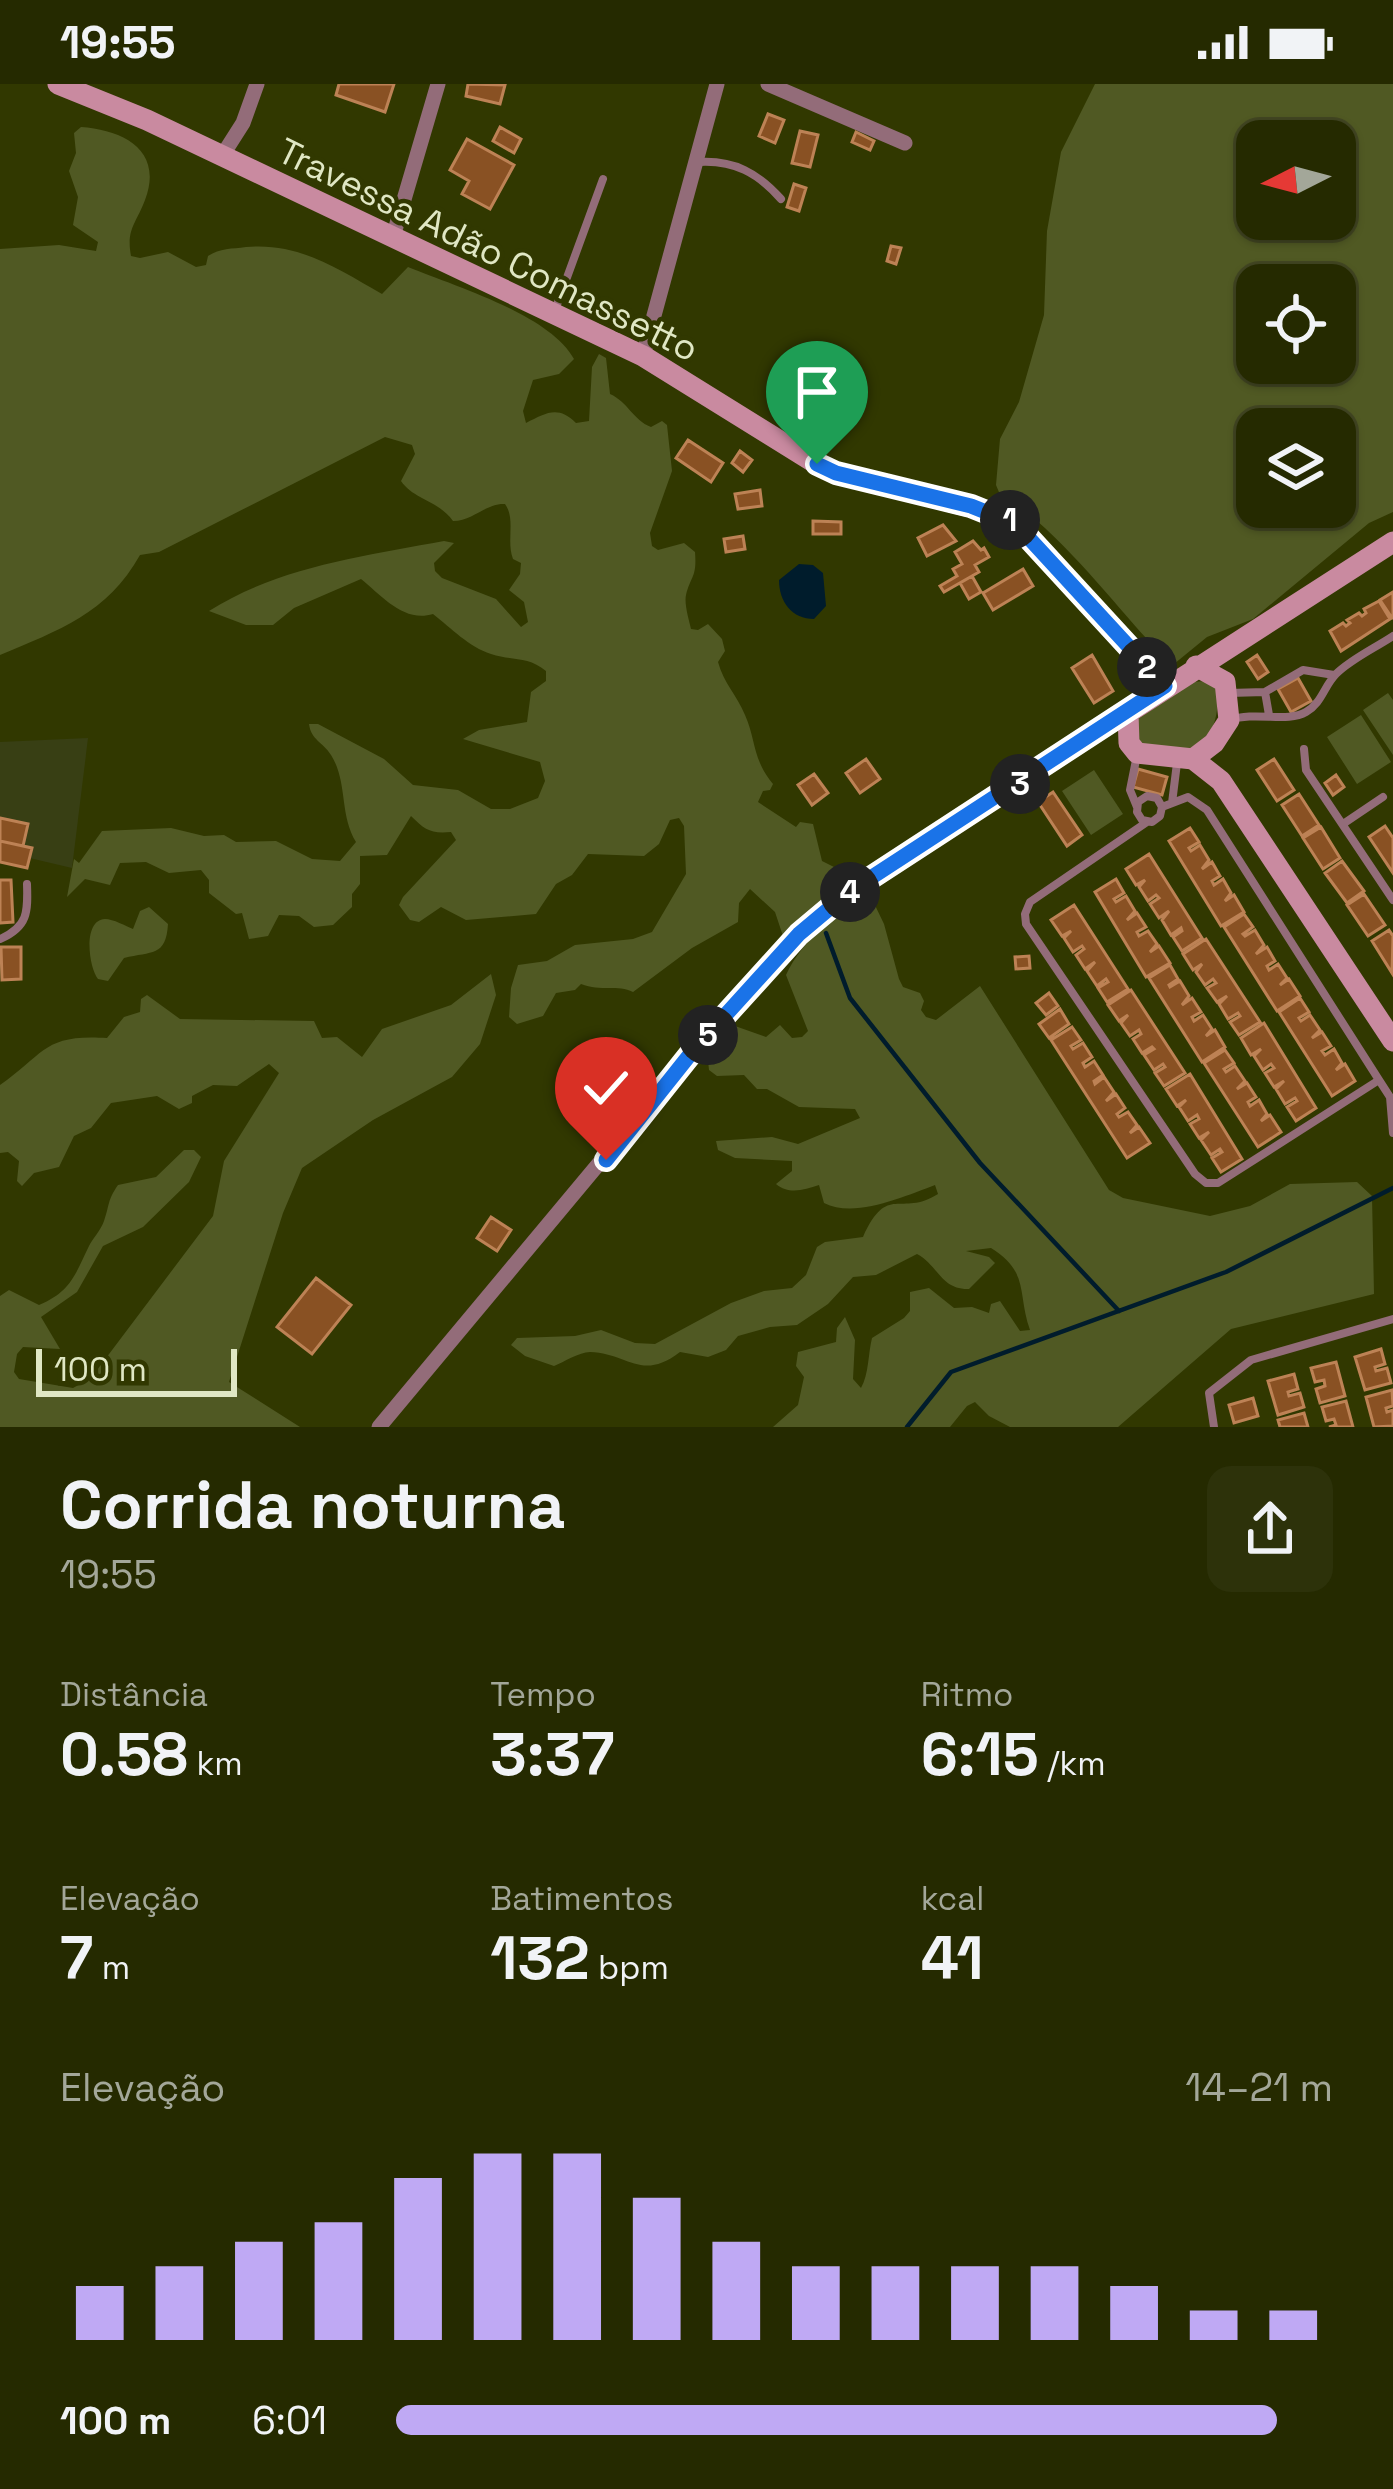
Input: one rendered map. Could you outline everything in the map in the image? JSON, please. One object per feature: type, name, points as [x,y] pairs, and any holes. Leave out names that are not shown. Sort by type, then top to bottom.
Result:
[{"type":"street","name":"Travessa Adão Comassetto","points":[[58,84],[222,156],[643,356],[836,473],[985,510],[1016,524],[1165,686]]},
{"type":"street","points":[[222,156],[243,123],[257,84]]},
{"type":"street","points":[[393,237],[438,84]]},
{"type":"street","points":[[643,356],[717,84]]},
{"type":"street","points":[[768,84],[905,143]]},
{"type":"street","points":[[380,1427],[692,1052],[799,934],[849,892],[1393,542]]},
{"type":"street","points":[[1185,759],[1214,742],[1229,720],[1231,662],[1246,640]]},
{"type":"street","points":[[1196,666],[1227,688]]},
{"type":"street","points":[[1128,713],[1133,748]]},
{"type":"street","points":[[1083,742],[1108,737],[1133,748],[1185,759],[1221,781]]},
{"type":"street","points":[[1214,742],[1221,781],[1393,1041]]},
{"type":"lane","points":[[696,162],[749,170],[781,199]]},
{"type":"lane","points":[[554,314],[603,179]]},
{"type":"lane","points":[[1229,720],[1249,713],[1286,718],[1304,714],[1320,700],[1334,674],[1393,636]]},
{"type":"lane","points":[[1227,688],[1265,692],[1303,670],[1334,674]]},
{"type":"lane","points":[[1265,692],[1269,715]]},
{"type":"lane","points":[[1133,748],[1130,790],[1138,816],[1147,822]]},
{"type":"lane","points":[[1304,749],[1306,770],[1393,900]]},
{"type":"lane","points":[[1185,759],[1156,820],[1030,902],[1026,924],[1195,1174],[1206,1183],[1227,1180],[1379,1080]]},
{"type":"lane","points":[[1137,806],[1142,798],[1152,796],[1167,805]]},
{"type":"lane","points":[[1167,805],[1188,797],[1207,810],[1390,1097],[1393,1132]]},
{"type":"lane","points":[[1342,824],[1383,797]]},
{"type":"lane","points":[[0,939],[21,928],[28,916],[28,884]]},
{"type":"lane","points":[[1214,1427],[1209,1393],[1243,1364],[1393,1319]]},
{"type":"shaded area","points":[[1095,84],[1393,84],[1393,512],[1369,523],[1253,619],[1207,637],[1174,664],[1057,540],[1001,497],[996,485],[1000,439],[1019,402],[1044,315],[1047,231],[1061,152]]},
{"type":"shaded area","points":[[81,127],[125,138],[149,168],[145,200],[131,233],[131,256],[168,252],[196,267],[206,265],[208,256],[217,252],[265,247],[317,259],[382,294],[408,267],[474,293],[544,328],[574,359],[559,374],[533,380],[523,411],[526,423],[552,412],[576,423],[589,421],[592,367],[599,354],[606,358],[610,394],[645,424],[651,427],[662,421],[667,425],[672,471],[650,533],[652,546],[658,550],[684,543],[695,552],[686,599],[691,629],[708,624],[722,639],[725,651],[718,662],[773,784],[758,802],[796,827],[800,822],[813,824],[822,861],[860,873],[784,939],[775,912],[750,889],[739,903],[738,922],[692,948],[633,992],[581,984],[575,990],[556,993],[543,1016],[517,1024],[509,1017],[518,965],[547,961],[575,945],[633,939],[652,932],[686,874],[684,826],[679,818],[670,820],[659,844],[644,856],[588,854],[572,875],[556,884],[536,914],[466,920],[441,907],[419,922],[410,920],[399,905],[403,897],[456,840],[451,832],[429,830],[411,816],[387,855],[360,856],[360,884],[352,894],[352,907],[333,925],[314,927],[299,916],[279,915],[268,936],[249,939],[242,913],[236,914],[209,893],[209,880],[201,870],[169,873],[146,862],[120,863],[110,885],[85,879],[67,897],[74,859],[79,863],[102,831],[171,828],[204,836],[224,835],[236,842],[276,841],[312,859],[340,861],[356,842],[336,765],[309,724],[318,724],[384,759],[413,785],[458,790],[491,809],[510,809],[538,798],[545,781],[540,762],[463,739],[479,730],[527,722],[531,692],[546,681],[546,671],[539,666],[483,651],[433,614],[412,615],[394,606],[361,579],[294,608],[273,625],[246,625],[209,611],[293,573],[444,541],[454,543],[434,563],[442,578],[496,599],[521,627],[528,622],[524,602],[509,590],[521,563],[511,552],[505,504],[453,521],[401,481],[415,454],[412,445],[385,437],[159,552],[140,555],[97,606],[62,628],[0,655],[0,249],[59,245],[96,251],[98,242],[73,225],[78,197],[69,171],[76,153],[74,133]]},
{"type":"shaded area","points":[[1205,681],[1216,688],[1217,698],[1215,720],[1205,739],[1188,750],[1176,751],[1138,742],[1134,722],[1192,682]]},
{"type":"shaded area","points":[[1388,693],[1393,700],[1393,755],[1363,710]]},
{"type":"shaded area","points":[[1361,715],[1391,762],[1357,784],[1327,737]]},
{"type":"shaded area","points":[[88,738],[72,868],[0,851],[0,742]]},
{"type":"shaded area","points":[[1094,770],[1123,814],[1091,835],[1062,791]]},
{"type":"shaded area","points":[[875,890],[872,899],[899,979],[903,987],[920,993],[926,1017],[936,1020],[980,986],[1109,1190],[1123,1198],[1210,1216],[1250,1206],[1290,1184],[1357,1182],[1372,1196],[1374,1294],[1231,1329],[1118,1427],[1010,1427],[975,1402],[950,1427],[773,1427],[798,1405],[804,1377],[796,1366],[798,1352],[836,1342],[837,1328],[845,1317],[855,1340],[853,1379],[861,1388],[872,1338],[910,1311],[910,1292],[929,1288],[954,1308],[989,1313],[991,1304],[1000,1301],[1020,1331],[1030,1330],[1017,1275],[991,1248],[966,1251],[995,1263],[969,1289],[952,1286],[917,1254],[876,1275],[853,1277],[828,1304],[797,1325],[738,1336],[726,1350],[708,1357],[680,1352],[655,1365],[644,1365],[590,1352],[554,1366],[525,1356],[511,1345],[517,1338],[601,1330],[635,1343],[655,1344],[731,1303],[764,1291],[792,1288],[806,1275],[817,1247],[863,1237],[880,1210],[938,1194],[935,1185],[880,1204],[836,1207],[824,1203],[819,1185],[791,1190],[776,1184],[792,1171],[792,1161],[735,1158],[718,1150],[716,1141],[772,1137],[798,1144],[860,1118],[855,1109],[799,1107],[767,1089],[757,1089],[744,1075],[717,1076],[709,1070],[707,1051],[735,1026],[766,1037],[780,1025],[792,1038],[802,1037],[808,1031],[786,975],[824,926]]},
{"type":"shaded area","points":[[149,907],[168,924],[161,947],[124,958],[108,981],[98,979],[90,955],[93,927],[105,919],[133,929],[140,911]]},
{"type":"shaded area","points":[[491,974],[496,995],[480,1044],[452,1077],[373,1120],[302,1168],[283,1213],[229,1382],[300,1427],[0,1427],[0,1296],[9,1290],[39,1305],[59,1294],[101,1228],[118,1185],[156,1177],[184,1150],[194,1150],[201,1157],[189,1182],[143,1227],[103,1246],[77,1292],[41,1317],[60,1349],[23,1347],[17,1354],[14,1372],[19,1379],[73,1388],[91,1378],[213,1216],[224,1161],[279,1073],[269,1064],[237,1086],[213,1085],[179,1109],[157,1096],[111,1103],[91,1128],[74,1136],[59,1167],[34,1173],[22,1186],[17,1181],[19,1161],[8,1152],[0,1153],[0,1085],[57,1043],[107,1038],[124,1017],[140,1012],[141,999],[147,995],[180,1019],[314,1021],[322,1038],[337,1037],[362,1057],[382,1029],[451,1005]]},
{"type":"water","points":[[799,564],[813,565],[823,573],[826,606],[814,619],[793,612],[781,595],[779,580]]},
{"type":"building","points":[[339,84],[394,84],[385,112],[336,95]]},
{"type":"building","points":[[468,84],[505,85],[500,104],[466,96]]},
{"type":"building","points":[[768,114],[784,120],[775,143],[759,136]]},
{"type":"building","points":[[500,127],[521,139],[514,153],[493,141]]},
{"type":"building","points":[[800,131],[818,135],[810,167],[792,163]]},
{"type":"building","points":[[856,132],[874,141],[870,150],[852,142]]},
{"type":"building","points":[[467,139],[514,165],[490,209],[462,194],[469,181],[450,170]]},
{"type":"building","points":[[794,184],[806,188],[799,211],[787,207]]},
{"type":"building","points":[[891,246],[901,248],[896,264],[887,261]]},
{"type":"building","points":[[688,440],[723,463],[711,482],[676,458]]},
{"type":"building","points":[[740,451],[752,460],[743,472],[732,463]]},
{"type":"building","points":[[760,490],[762,506],[738,509],[735,494]]},
{"type":"building","points":[[813,521],[841,522],[841,534],[813,534]]},
{"type":"building","points":[[943,525],[956,541],[927,556],[918,538]]},
{"type":"building","points":[[743,536],[745,549],[726,552],[724,539]]},
{"type":"building","points":[[973,541],[989,557],[975,565],[979,572],[944,592],[940,586],[957,576],[953,569],[962,564],[955,552]]},
{"type":"building","points":[[1023,569],[1033,586],[993,610],[983,593]]},
{"type":"building","points":[[972,576],[981,592],[969,599],[960,583]]},
{"type":"building","points":[[1393,592],[1393,618],[1392,618],[1380,600]]},
{"type":"building","points":[[1379,601],[1390,619],[1341,651],[1330,631],[1343,623],[1346,626],[1347,620],[1359,613],[1362,616],[1364,609]]},
{"type":"building","points":[[1092,655],[1113,691],[1094,703],[1072,668]]},
{"type":"building","points":[[1257,655],[1268,672],[1258,679],[1247,662]]},
{"type":"building","points":[[1298,678],[1311,701],[1291,712],[1278,689]]},
{"type":"building","points":[[866,759],[880,779],[860,793],[846,773]]},
{"type":"building","points":[[1274,759],[1294,790],[1277,801],[1257,770]]},
{"type":"building","points":[[1138,769],[1167,777],[1162,795],[1133,787]]},
{"type":"building","points":[[814,774],[828,793],[812,805],[798,785]]},
{"type":"building","points":[[1336,775],[1344,787],[1333,795],[1325,783]]},
{"type":"building","points":[[1053,792],[1082,835],[1067,846],[1038,802]]},
{"type":"building","points":[[1299,794],[1319,825],[1302,836],[1282,805]]},
{"type":"building","points":[[0,818],[28,824],[23,846],[0,841]]},
{"type":"building","points":[[1385,826],[1393,838],[1393,873],[1369,837]]},
{"type":"building","points":[[1321,827],[1340,858],[1323,869],[1303,838]]},
{"type":"building","points":[[1190,828],[1199,842],[1189,848],[1200,845],[1209,860],[1202,869],[1212,862],[1220,876],[1212,881],[1214,885],[1223,879],[1231,893],[1225,901],[1234,895],[1244,912],[1221,926],[1169,841]]},
{"type":"building","points":[[0,841],[32,848],[27,868],[0,862]]},
{"type":"building","points":[[1149,854],[1202,938],[1182,951],[1173,937],[1181,928],[1171,935],[1162,920],[1169,911],[1159,918],[1150,904],[1159,898],[1156,895],[1148,901],[1139,887],[1145,880],[1136,885],[1126,869]]},
{"type":"building","points":[[1342,861],[1364,891],[1347,903],[1325,873]]},
{"type":"building","points":[[1116,879],[1124,893],[1114,899],[1126,896],[1135,911],[1127,920],[1137,913],[1146,927],[1137,932],[1139,936],[1148,931],[1157,944],[1150,952],[1159,946],[1170,963],[1146,977],[1095,892]]},
{"type":"building","points":[[0,880],[11,880],[13,922],[0,923]]},
{"type":"building","points":[[1364,894],[1385,925],[1368,936],[1347,905]]},
{"type":"building","points":[[1074,905],[1128,989],[1107,1002],[1098,988],[1108,982],[1097,986],[1087,971],[1095,962],[1085,969],[1076,955],[1082,946],[1073,952],[1064,938],[1071,931],[1062,936],[1051,920]]},
{"type":"building","points":[[1244,914],[1253,927],[1243,934],[1255,930],[1264,945],[1256,954],[1267,947],[1275,961],[1267,966],[1269,970],[1278,964],[1287,978],[1280,985],[1289,979],[1300,996],[1277,1011],[1224,927]]},
{"type":"building","points":[[1389,930],[1393,936],[1392,973],[1372,941]]},
{"type":"building","points":[[1206,939],[1260,1022],[1239,1035],[1230,1022],[1240,1016],[1228,1019],[1219,1004],[1227,996],[1217,1002],[1207,988],[1216,983],[1213,979],[1205,985],[1196,972],[1202,964],[1193,970],[1183,954]]},
{"type":"building","points":[[1,947],[21,947],[21,979],[2,980]]},
{"type":"building","points":[[1029,956],[1030,968],[1016,969],[1015,957]]},
{"type":"building","points":[[1170,965],[1178,979],[1170,987],[1180,981],[1189,996],[1182,1005],[1192,998],[1201,1012],[1192,1017],[1194,1021],[1203,1015],[1212,1029],[1206,1036],[1215,1030],[1225,1047],[1202,1062],[1149,978]]},
{"type":"building","points":[[1131,990],[1185,1073],[1164,1086],[1155,1073],[1165,1067],[1154,1070],[1144,1055],[1154,1049],[1142,1053],[1133,1039],[1141,1034],[1139,1030],[1130,1036],[1121,1023],[1128,1015],[1119,1021],[1108,1005]]},
{"type":"building","points":[[1049,993],[1058,1006],[1046,1015],[1036,1003]]},
{"type":"building","points":[[1300,998],[1309,1012],[1299,1018],[1310,1015],[1320,1030],[1312,1038],[1322,1032],[1331,1046],[1322,1051],[1325,1055],[1334,1049],[1342,1063],[1336,1070],[1345,1064],[1355,1081],[1332,1096],[1279,1012]]},
{"type":"building","points":[[1060,1009],[1069,1024],[1049,1038],[1039,1024]]},
{"type":"building","points":[[1264,1023],[1316,1108],[1296,1121],[1287,1107],[1297,1101],[1285,1104],[1276,1089],[1284,1081],[1274,1087],[1265,1073],[1274,1068],[1271,1064],[1263,1070],[1254,1056],[1261,1049],[1251,1055],[1241,1038]]},
{"type":"building","points":[[1072,1027],[1081,1040],[1071,1046],[1083,1043],[1092,1057],[1083,1063],[1085,1067],[1094,1061],[1103,1075],[1095,1084],[1104,1077],[1114,1092],[1106,1101],[1116,1094],[1125,1108],[1119,1117],[1128,1112],[1137,1125],[1130,1133],[1139,1127],[1150,1143],[1127,1158],[1051,1040]]},
{"type":"building","points":[[1225,1050],[1234,1063],[1224,1069],[1235,1066],[1245,1081],[1237,1089],[1247,1083],[1256,1097],[1248,1102],[1250,1106],[1259,1100],[1267,1114],[1261,1121],[1270,1115],[1281,1132],[1258,1147],[1204,1063]]},
{"type":"building","points":[[1190,1074],[1242,1159],[1221,1172],[1212,1158],[1222,1152],[1211,1155],[1201,1140],[1209,1132],[1199,1138],[1190,1124],[1199,1119],[1197,1115],[1188,1121],[1179,1107],[1186,1100],[1177,1106],[1166,1089]]},
{"type":"building","points":[[491,1217],[511,1230],[497,1251],[477,1238]]},
{"type":"building","points":[[316,1278],[351,1305],[312,1354],[277,1327]]},
{"type":"building","points":[[1381,1349],[1385,1364],[1375,1367],[1376,1371],[1387,1368],[1391,1383],[1365,1390],[1355,1357]]},
{"type":"building","points":[[1336,1362],[1345,1396],[1320,1403],[1316,1389],[1325,1386],[1324,1380],[1315,1382],[1311,1368]]},
{"type":"building","points":[[1294,1374],[1298,1389],[1288,1392],[1289,1396],[1300,1393],[1304,1407],[1278,1415],[1268,1381]]},
{"type":"building","points":[[1392,1390],[1393,1406],[1386,1408],[1393,1410],[1393,1426],[1374,1427],[1366,1397]]},
{"type":"building","points":[[1253,1398],[1258,1416],[1234,1423],[1229,1405]]},
{"type":"building","points":[[1346,1401],[1353,1427],[1329,1427],[1336,1425],[1334,1419],[1326,1421],[1322,1407]]},
{"type":"building","points":[[1304,1413],[1308,1427],[1280,1427],[1278,1420]]},
{"type":"waterway","points":[[826,933],[850,998],[980,1163],[1119,1311]]},
{"type":"waterway","points":[[907,1427],[951,1372],[1226,1272],[1393,1188]]},
{"type":"route","points":[[606,1160],[692,1052],[799,934],[849,892],[914,854],[1165,686],[1016,524],[998,514],[836,473],[817,464]]}]
